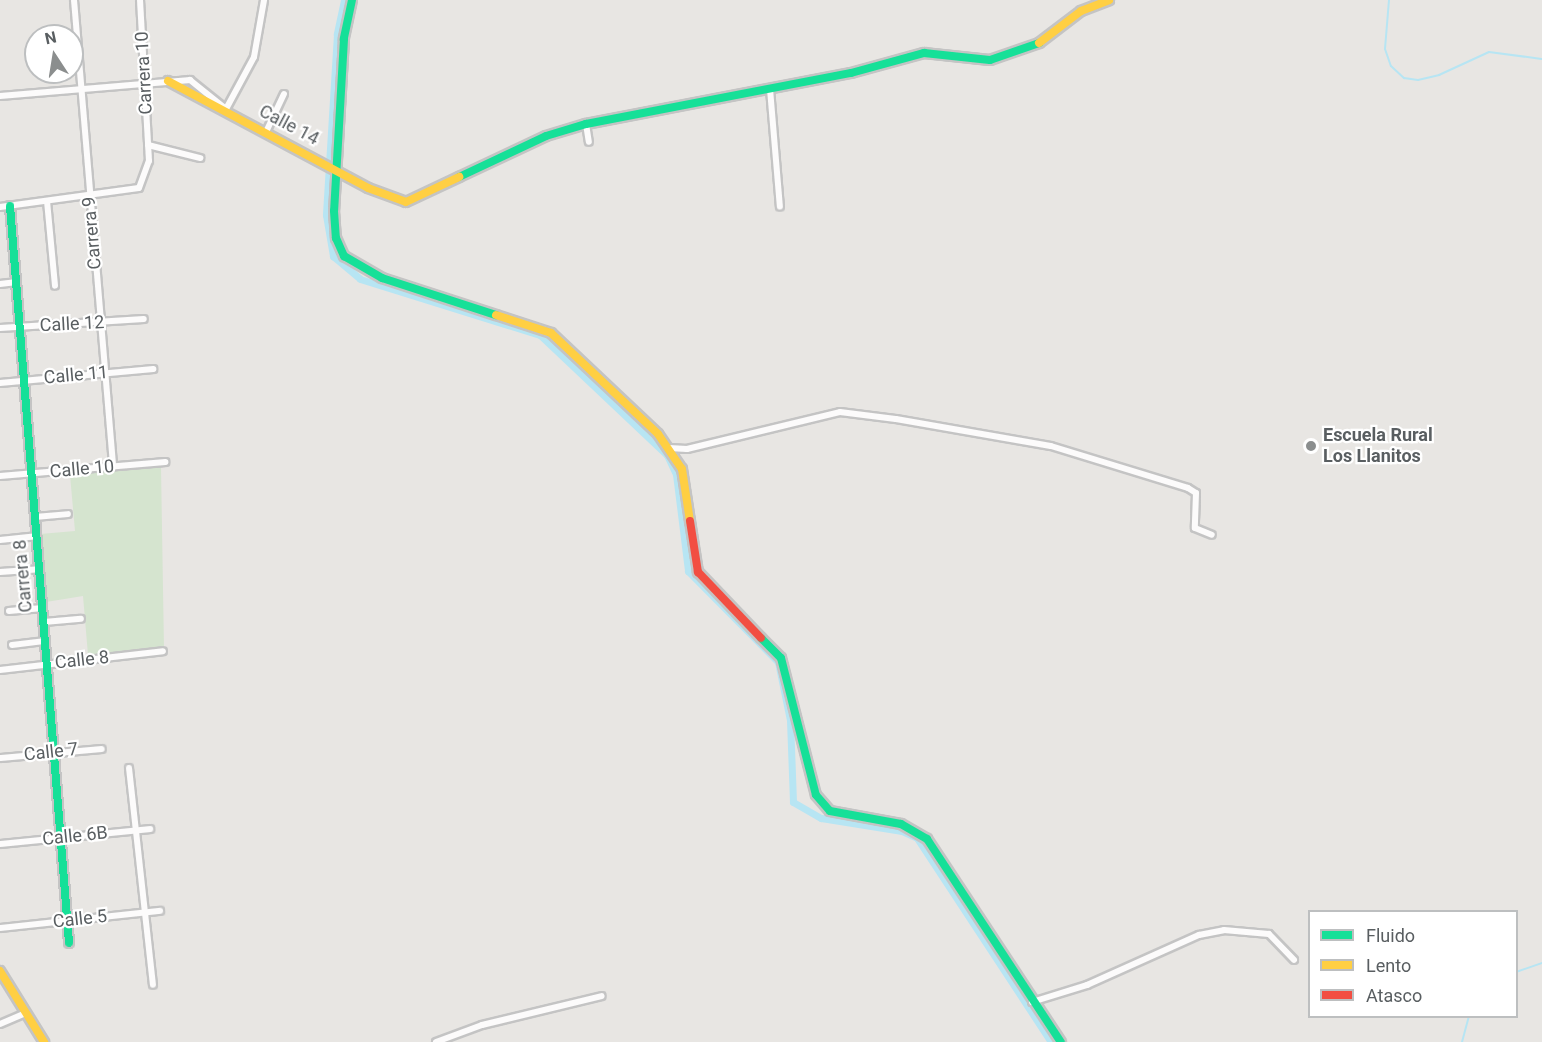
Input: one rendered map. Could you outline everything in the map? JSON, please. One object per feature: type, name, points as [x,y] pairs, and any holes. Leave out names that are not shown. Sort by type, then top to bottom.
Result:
[{"type":"street","name":"Carrera 9","points":[[74,0],[112,466]]},
{"type":"street","name":"Carrera 10","points":[[89,195],[139,188],[147,169],[148,146],[140,0]]},
{"type":"street","points":[[226,110],[254,57],[264,0]]},
{"type":"street","points":[[352,0],[344,39],[336,238],[351,264],[551,333],[669,448],[684,475],[698,572],[781,658],[807,774],[816,795],[830,811],[901,824],[927,839],[1032,1002],[1062,1042]]},
{"type":"street","name":"Calle 14","points":[[0,96],[168,81],[337,170],[406,202],[536,141],[586,124],[770,89],[924,53],[998,59],[1040,44],[1081,11],[1109,0]]},
{"type":"street","points":[[770,89],[780,207]]},
{"type":"street","points":[[266,132],[284,94]]},
{"type":"street","points":[[586,124],[589,142]]},
{"type":"street","points":[[148,146],[200,158]]},
{"type":"street","points":[[5,206],[89,195]]},
{"type":"street","points":[[48,201],[55,286]]},
{"type":"street","name":"Carrera 8","points":[[5,206],[22,326],[36,536],[69,943]]},
{"type":"street","points":[[0,284],[17,282]]},
{"type":"street","name":"Calle 12","points":[[0,328],[144,319]]},
{"type":"street","name":"Calle 11","points":[[0,383],[153,369]]},
{"type":"street","points":[[669,448],[687,449],[840,412],[896,419],[1051,446],[1188,488],[1196,493],[1195,528],[1212,535]]},
{"type":"street","name":"Calle 10","points":[[0,476],[165,462]]},
{"type":"street","points":[[35,517],[68,514]]},
{"type":"street","points":[[0,540],[36,536]]},
{"type":"street","points":[[0,572],[39,568]]},
{"type":"street","points":[[9,611],[43,608]]},
{"type":"street","points":[[44,622],[81,619]]},
{"type":"street","points":[[12,645],[46,642]]},
{"type":"street","name":"Calle 8","points":[[0,670],[163,651]]},
{"type":"street","name":"Calle 7","points":[[0,758],[54,751],[102,749]]},
{"type":"street","points":[[129,768],[153,985]]},
{"type":"street","name":"Calle 6B","points":[[0,844],[150,829]]},
{"type":"street","name":"Calle 5","points":[[0,928],[160,911]]},
{"type":"street","points":[[1032,1002],[1087,986],[1199,935],[1224,930],[1269,934],[1294,960]]},
{"type":"street","points":[[0,971],[44,1042]]},
{"type":"street","points":[[436,1042],[482,1025],[602,996]]},
{"type":"street","points":[[0,1024],[26,1013]]},
{"type":"green space","points":[[161,467],[164,648],[88,655],[83,596],[46,602],[40,534],[75,531],[70,475]]},
{"type":"waterway","points":[[344,0],[337,34],[326,215],[333,256],[360,279],[540,335],[667,455],[676,474],[688,571],[778,662],[790,720],[793,802],[821,818],[902,831],[917,838],[1051,1042]]},
{"type":"waterway","points":[[1389,0],[1385,49],[1391,66],[1404,78],[1418,80],[1439,75],[1489,52],[1542,59]]},
{"type":"waterway","points":[[1518,971],[1542,963]]},
{"type":"waterway","points":[[1462,1042],[1468,1018]]},
{"type":"traffic: fast","points":[[352,0],[344,39],[334,211],[336,238],[344,256],[382,278],[496,315]]},
{"type":"traffic: fast","points":[[459,177],[546,136],[586,124],[851,73],[924,53],[990,60],[1039,43]]},
{"type":"traffic: fast","points":[[10,206],[69,943]]},
{"type":"traffic: fast","points":[[761,638],[781,658],[816,795],[830,811],[901,824],[927,839],[1061,1042]]},
{"type":"traffic: slow","points":[[1039,43],[1081,11],[1109,0]]},
{"type":"traffic: slow","points":[[168,81],[368,188],[406,202],[459,177]]},
{"type":"traffic: slow","points":[[496,315],[551,333],[658,434],[682,469],[690,521]]},
{"type":"traffic: slow","points":[[0,971],[44,1042]]},
{"type":"traffic: jam","points":[[690,521],[698,572],[761,638]]},
{"type":"place","name":"Escuela Rural Los Llanitos","points":[[1311,446]]}]
